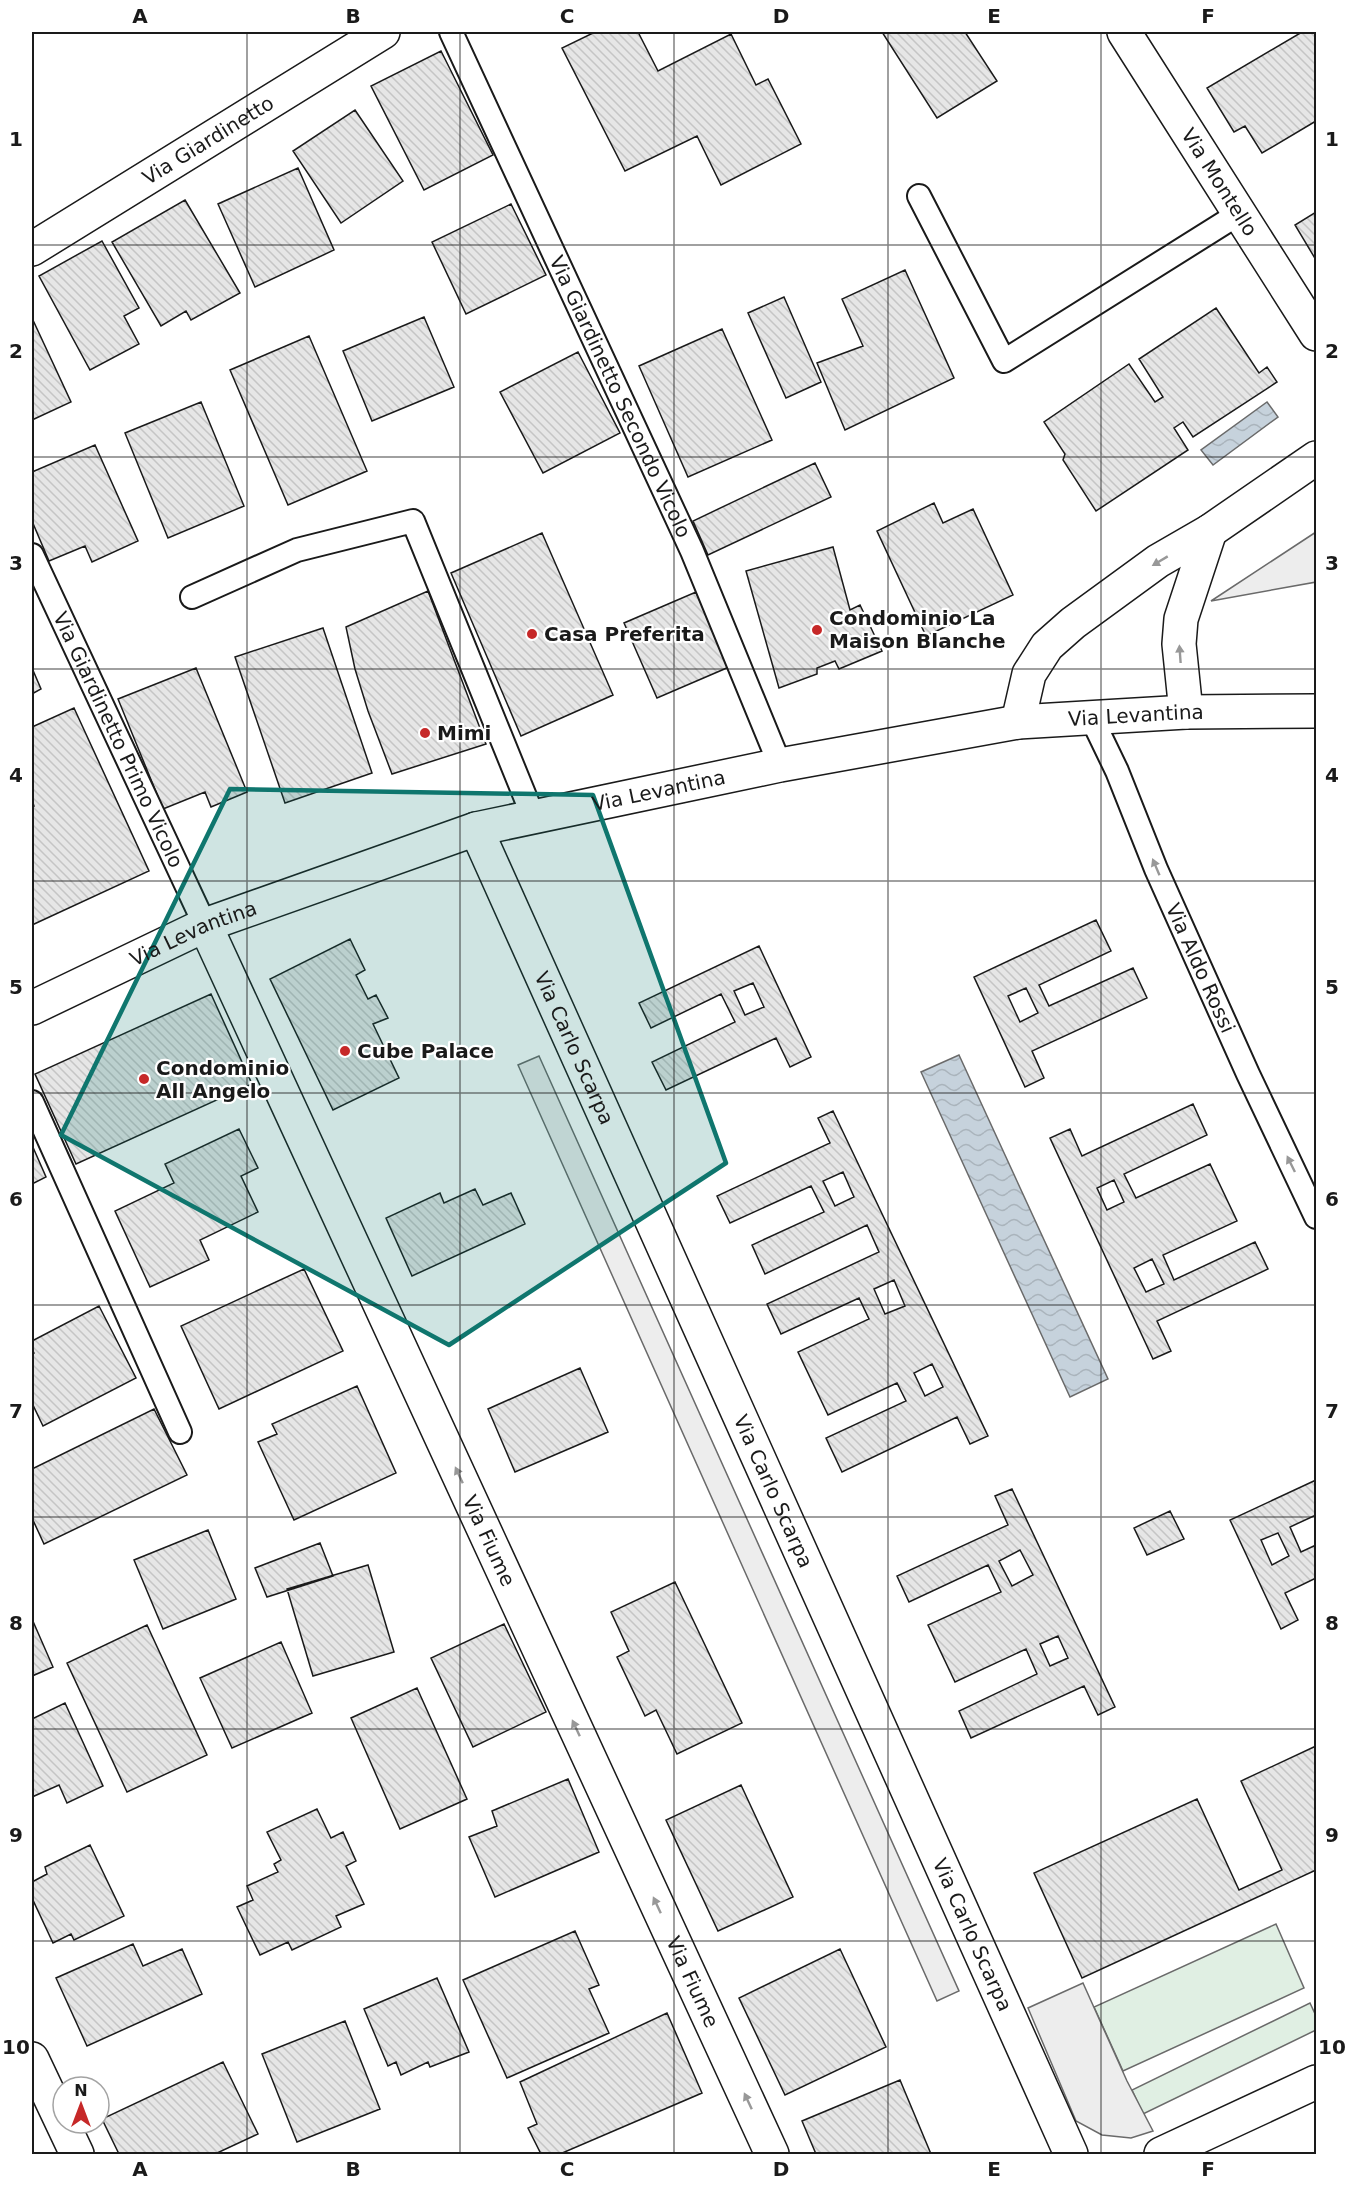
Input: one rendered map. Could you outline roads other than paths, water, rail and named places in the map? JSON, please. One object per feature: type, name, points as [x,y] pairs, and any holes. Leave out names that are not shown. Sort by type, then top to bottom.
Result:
[{"type":"street","name":"Via Giardinetto","points":[[32,249],[383,32]]},
{"type":"street","name":"Via Montello","points":[[1124,32],[1317,334]]},
{"type":"street","points":[[1018,722],[1029,674],[1047,646],[1073,623],[1158,561],[1210,531],[1317,458]]},
{"type":"street","points":[[1186,712],[1179,644],[1181,620],[1210,531]]},
{"type":"street","name":"Via Levantina","points":[[32,1008],[205,925],[476,829],[780,765],[1018,722],[1186,712],[1317,711]]},
{"type":"street","name":"Via Carlo Scarpa","points":[[476,829],[1071,2154]]},
{"type":"street","name":"Via Fiume","points":[[205,925],[772,2154]]},
{"type":"street","points":[[32,2059],[76,2154]]},
{"type":"street","points":[[1161,2154],[1317,2082]]},
{"type":"lane","name":"Via Giardinetto Secondo Vicolo","points":[[451,32],[692,551],[780,765]]},
{"type":"lane","points":[[919,196],[1004,361],[1240,213]]},
{"type":"lane","points":[[192,597],[297,550],[413,520],[533,816]]},
{"type":"lane","name":"Via Giardinetto Primo Vicolo","points":[[32,555],[205,925]]},
{"type":"lane","name":"Via Aldo Rossi","points":[[1091,717],[1117,771],[1156,869],[1244,1063],[1317,1216]]},
{"type":"lane","points":[[32,1102],[180,1432]]},
{"type":"water","points":[[1267,402],[1278,417],[1213,465],[1201,450]]},
{"type":"water","points":[[959,1055],[1108,1379],[1070,1397],[921,1072]]},
{"type":"place","name":"Condominio La Maison Blanche","points":[[817,630]]},
{"type":"place","name":"Casa Preferita","points":[[532,634]]},
{"type":"place","name":"Mimi","points":[[425,733]]},
{"type":"place","name":"Cube Palace","points":[[345,1051]]},
{"type":"place","name":"Condominio All Angelo","points":[[144,1079]]}]
